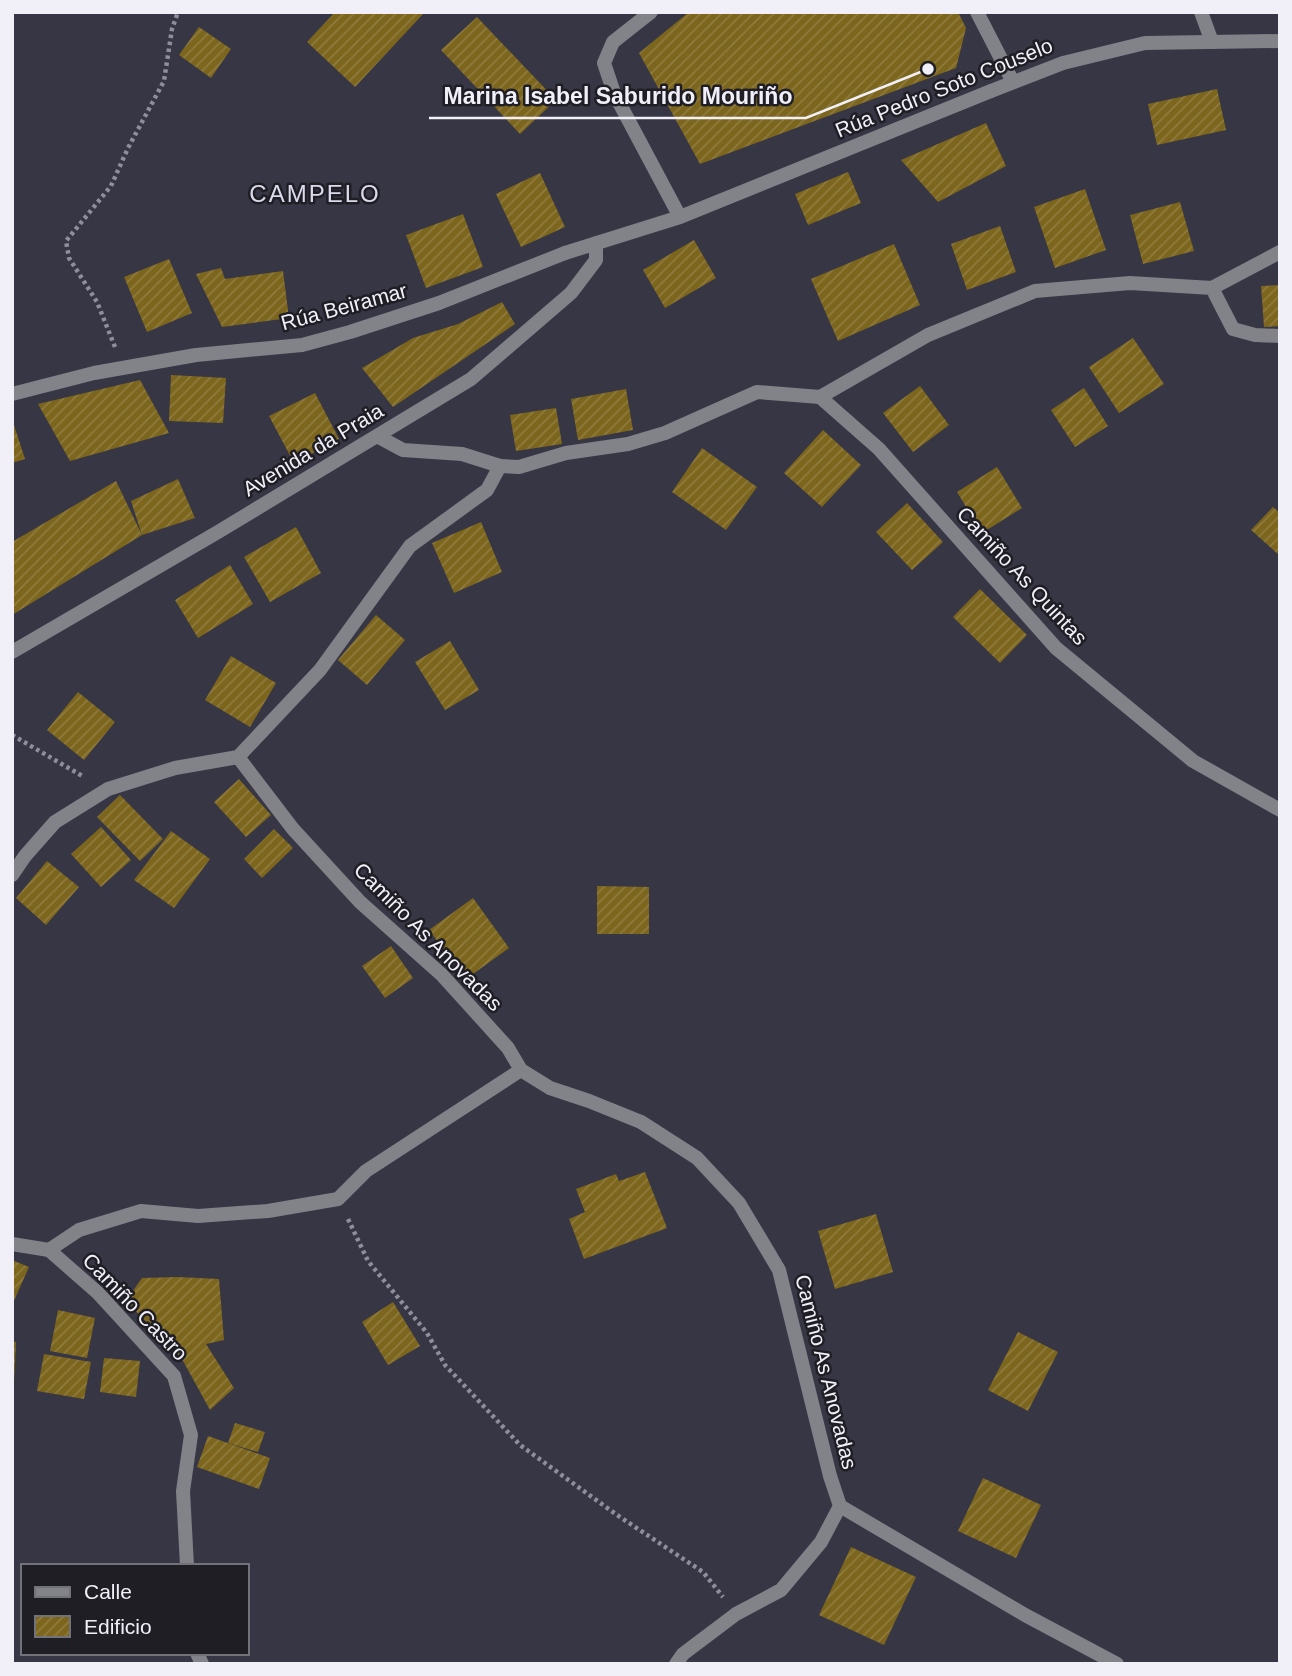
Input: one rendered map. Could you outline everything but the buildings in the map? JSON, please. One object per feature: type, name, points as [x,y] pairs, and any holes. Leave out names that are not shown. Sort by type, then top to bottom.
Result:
[{"type":"street","points":[[651,12],[613,41],[604,63],[614,93],[680,217]]},
{"type":"street","points":[[977,12],[1013,82]]},
{"type":"street","points":[[1201,12],[1212,42]]},
{"type":"street","name":"Rúa Pedro Soto Couselo","points":[[596,243],[680,217],[1063,63],[1145,43],[1280,41]]},
{"type":"street","name":"Rúa Beiramar","points":[[12,394],[94,373],[196,355],[302,345],[439,303],[596,243]]},
{"type":"street","name":"Avenida da Praia","points":[[12,652],[218,532],[471,379],[571,293],[596,260],[596,243]]},
{"type":"street","points":[[377,436],[403,450],[462,454],[500,466],[519,467],[566,453],[628,444],[664,433],[757,392],[820,397],[928,335],[1035,291],[1130,283],[1212,288],[1280,252]]},
{"type":"street","points":[[1212,288],[1233,329],[1255,335],[1280,335]]},
{"type":"street","name":"Camiño As Quintas","points":[[820,397],[879,449],[1056,648],[1193,761],[1280,810]]},
{"type":"street","points":[[12,875],[55,822],[108,789],[175,768],[238,757],[320,670],[410,546],[487,490],[500,466]]},
{"type":"street","name":"Camiño As Anovadas","points":[[238,757],[293,829],[360,902],[442,975],[508,1048],[521,1070],[550,1088],[641,1122],[697,1158],[739,1203],[779,1269],[830,1476],[840,1506]]},
{"type":"street","points":[[12,1244],[49,1250],[79,1230],[142,1211],[198,1216],[268,1211],[338,1199],[366,1171],[521,1070]]},
{"type":"street","name":"Camiño Castro","points":[[49,1250],[98,1293],[174,1376],[191,1435],[183,1491],[187,1564]]},
{"type":"street","points":[[679,1661],[736,1614],[781,1590],[821,1542],[840,1506],[1024,1615],[1117,1664]]},
{"type":"path","points":[[124,368],[97,302],[69,258],[66,242],[111,186],[164,81],[172,29],[178,12]]},
{"type":"path","points":[[12,735],[48,758],[108,789]]},
{"type":"path","points":[[338,1199],[368,1261],[427,1333],[445,1365],[520,1445],[617,1516],[703,1572],[736,1614]]},
{"type":"place","name":"Marina Isabel Saburido Mouriño","points":[[928,69]]},
{"type":"district","name":"CAMPELO","points":[[315,194]]}]
